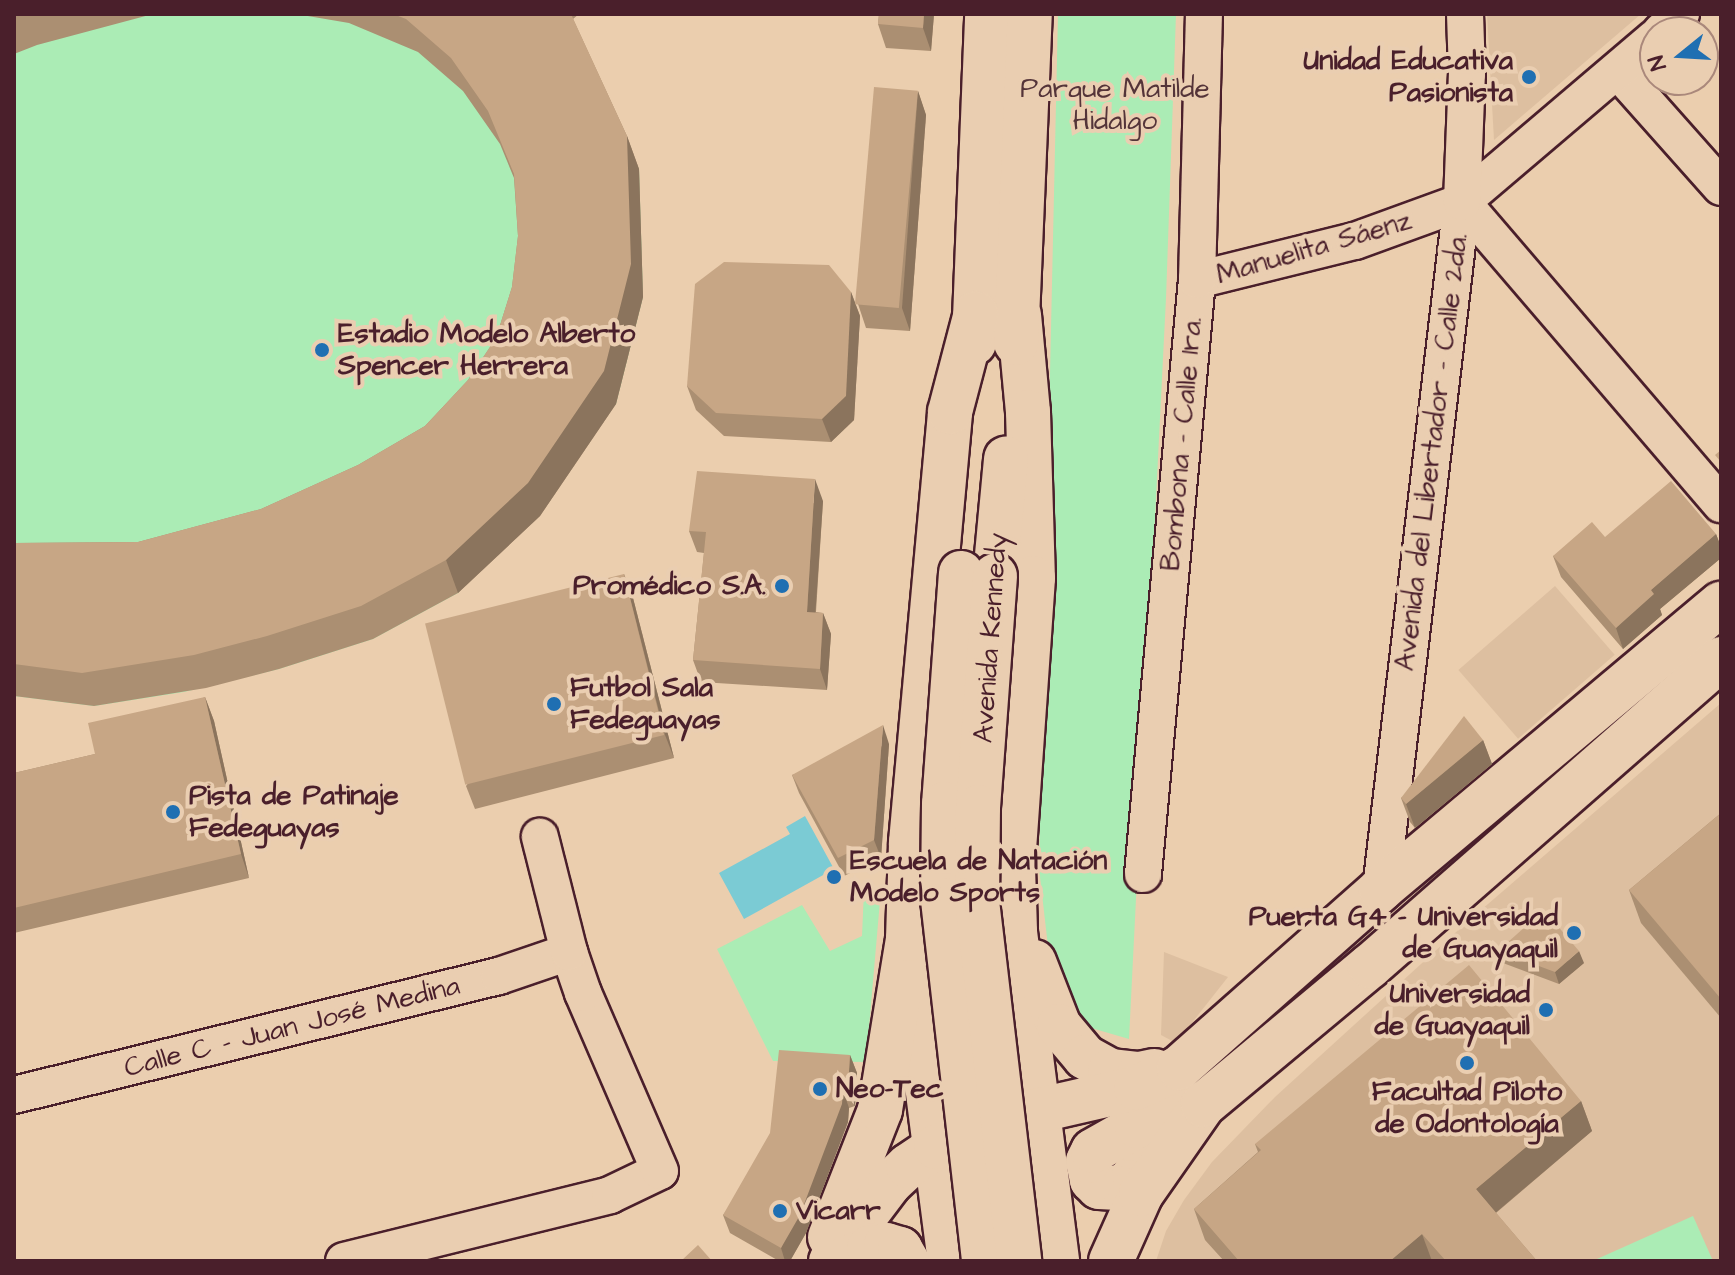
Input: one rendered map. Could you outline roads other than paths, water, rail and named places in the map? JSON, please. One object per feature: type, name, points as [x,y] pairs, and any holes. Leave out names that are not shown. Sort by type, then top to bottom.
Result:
[{"type":"main road","name":"Avenida Kennedy","points":[[987,14],[997,314]]},
{"type":"main road","name":"Avenida Kennedy","points":[[984,1261],[945,937],[942,860],[978,574],[997,314],[1030,14]]},
{"type":"main road","points":[[997,314],[1028,412],[1033,578],[1013,867],[1020,986],[1057,1261]]},
{"type":"main road","points":[[821,1261],[880,1110],[908,939],[911,842],[950,412],[997,314]]},
{"type":"main road","name":"Avenida Kennedy","points":[[978,574],[977,901],[1019,1261]]},
{"type":"main road","points":[[831,1261],[890,1183],[936,1147],[979,1128],[1036,1110],[1152,1083],[1186,1061],[1381,889],[1721,604]]},
{"type":"main road","points":[[1186,1061],[1137,1126],[1093,1151],[1088,1161],[1092,1180],[1108,1189],[1129,1182],[1147,1158],[1203,1105],[1359,976],[1721,659]]},
{"type":"main road","points":[[1013,867],[1026,939],[1049,1003],[1059,1026],[1085,1057],[1110,1071],[1139,1074],[1186,1061]]},
{"type":"main road","points":[[908,939],[950,1261]]},
{"type":"main road","points":[[915,996],[932,1032],[953,1049],[969,1051],[984,1048],[1001,1035],[1016,1009],[1020,986]]},
{"type":"main road","points":[[1111,1261],[1127,1240],[1141,1194],[1203,1105]]},
{"type":"main road","points":[[841,1261],[869,1248],[886,1245],[900,1249],[907,1261]]},
{"type":"street","name":"Bombona - Calle 1ra.","points":[[1143,874],[1197,280],[1204,14]]},
{"type":"street","name":"Avenida del Libertador - Calle 2da.","points":[[1381,889],[1462,202],[1467,89],[1465,14]]},
{"type":"street","name":"Manuelita Sáenz","points":[[1197,280],[1355,241],[1462,202],[1639,52]]},
{"type":"street","points":[[1618,71],[1721,187]]},
{"type":"street","points":[[1462,202],[1721,504]]},
{"type":"street","points":[[344,1261],[610,1195],[660,1171],[604,1044],[569,952],[540,837]]},
{"type":"street","name":"Calle C - Juan José Medina","points":[[14,1095],[499,976],[569,952]]},
{"type":"water","points":[[805,816],[834,869],[744,919],[719,873],[790,834],[786,827]]},
{"type":"place","name":"Unidad Educativa Pasionista","points":[[1529,77]]},
{"type":"place","name":"Estadio Modelo Alberto Spencer Herrera","points":[[322,350]]},
{"type":"place","name":"Promédico S.A.","points":[[782,586]]},
{"type":"place","name":"Futbol Sala Fedeguayas","points":[[554,704]]},
{"type":"place","name":"Pista de Patinaje Fedeguayas","points":[[173,812]]},
{"type":"place","name":"Escuela de Natación Modelo Sports","points":[[834,877]]},
{"type":"place","name":"Puerta G4 - Universidad de Guayaquil","points":[[1574,933]]},
{"type":"place","name":"Universidad de Guayaquil","points":[[1546,1010]]},
{"type":"place","name":"Facultad Piloto de Odontología","points":[[1467,1063]]},
{"type":"place","name":"Neo-Tec","points":[[820,1089]]},
{"type":"place","name":"Vicarr","points":[[780,1211]]},
{"type":"park label","name":"Parque Matilde Hidalgo","points":[[1115,105]]}]
